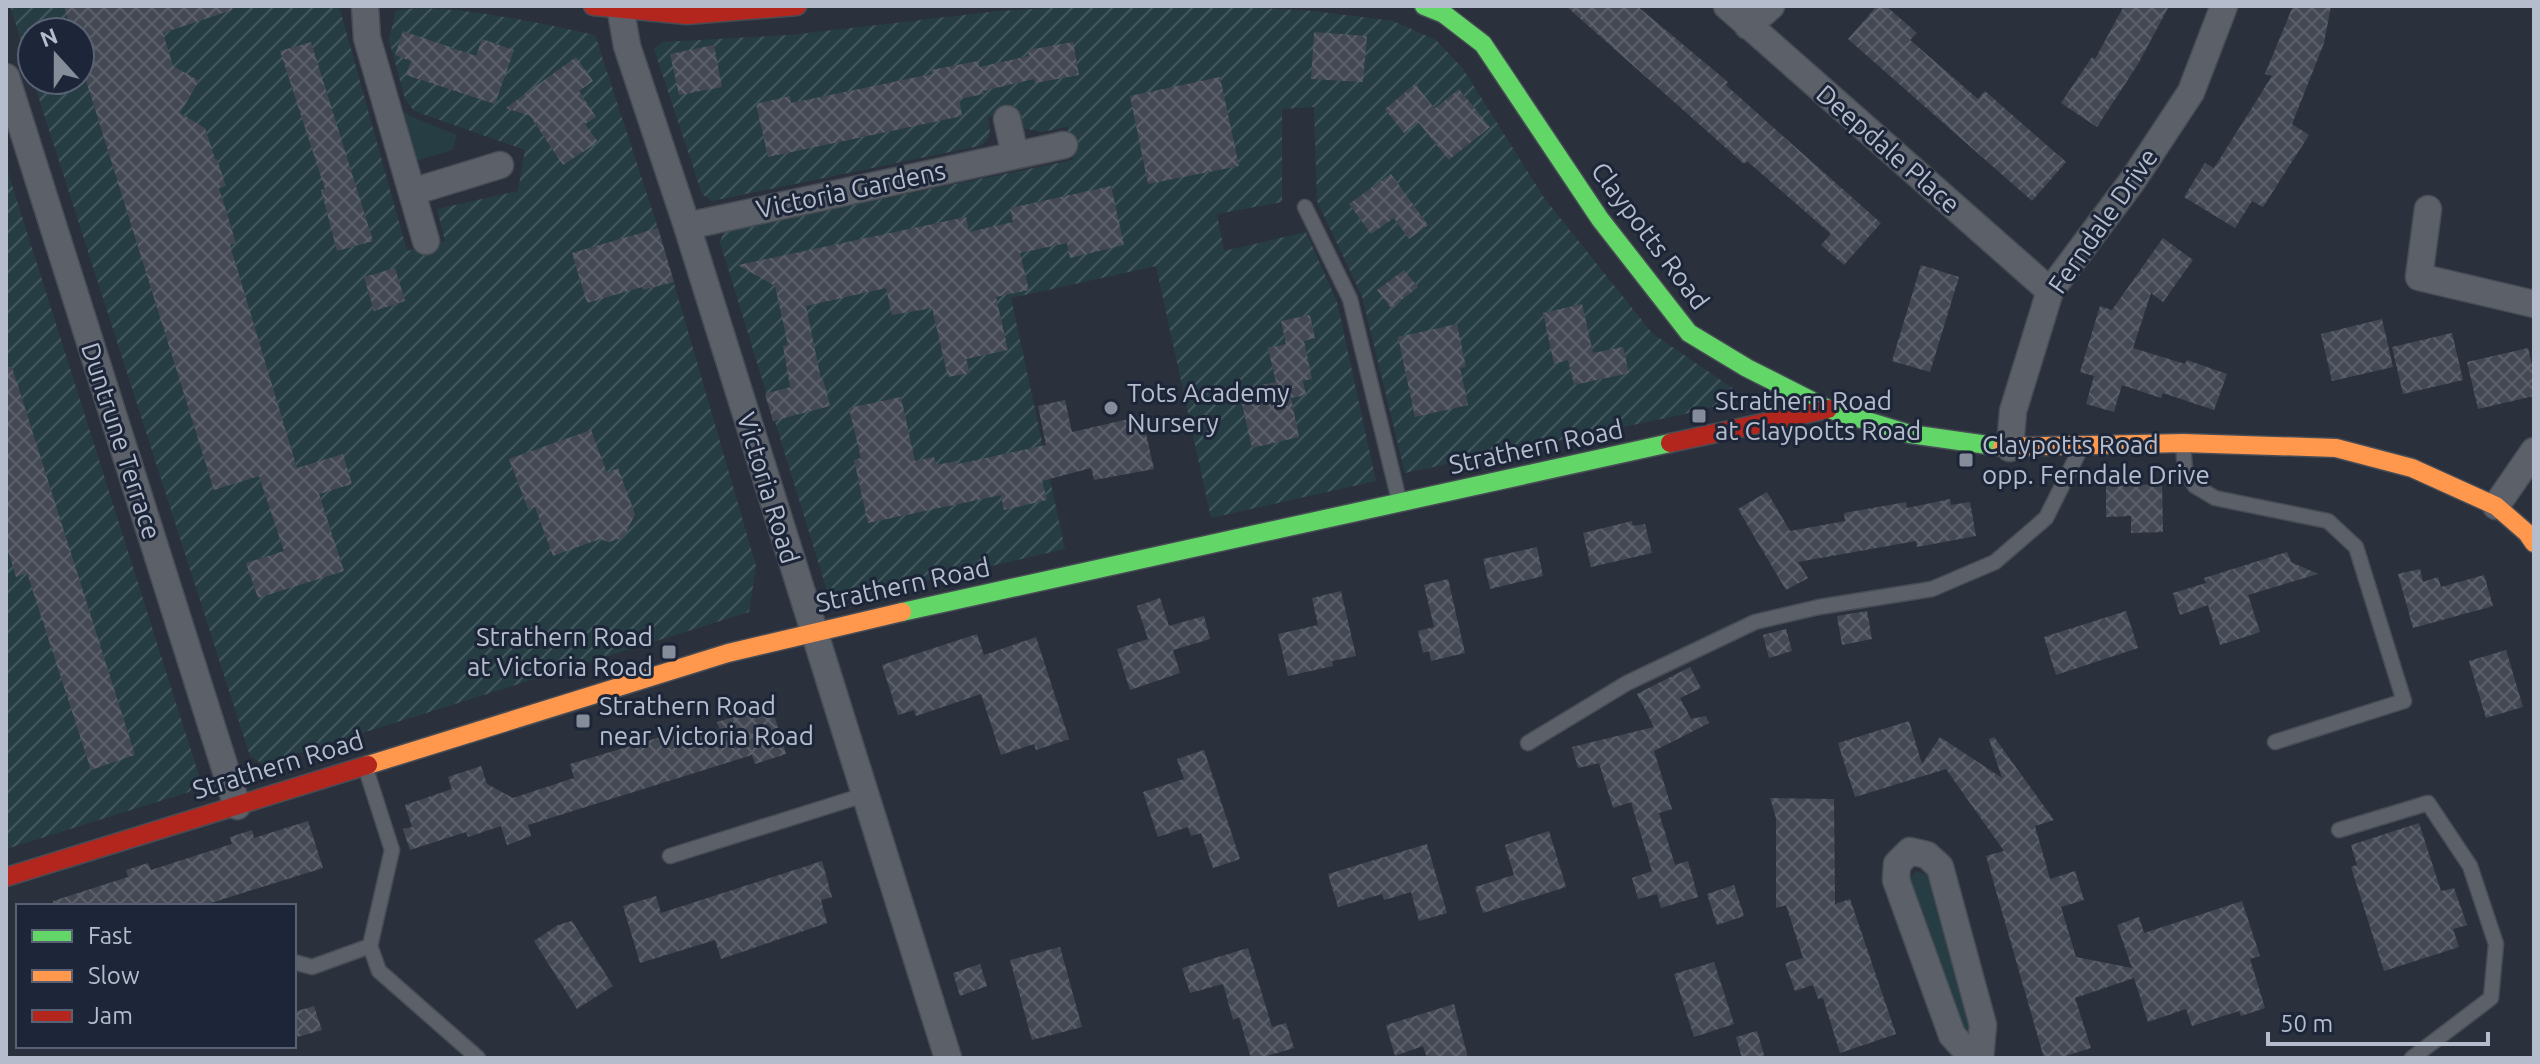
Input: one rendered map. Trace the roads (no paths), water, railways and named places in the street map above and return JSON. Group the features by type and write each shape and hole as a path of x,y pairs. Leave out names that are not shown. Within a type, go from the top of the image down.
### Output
{"street":[{"path":"365,6 367,38 426,241"},
{"path":"593,6 687,15 797,6"},
{"name":"Claypotts Road","path":"1424,6 1444,14 1483,44 1600,219 1689,333 1747,368 1828,409 1910,434 2010,448 2183,443 2336,448 2412,468 2496,506 2532,535"},
{"name":"Deepdale Place","path":"1727,6 2050,291"},
{"path":"1748,26 1771,6"},
{"name":"Ferndale Drive","path":"2010,448 2013,411 2050,291 2133,180 2191,92 2224,6"},
{"name":"Victoria Road","path":"620,8 627,46 687,226 948,1058"},
{"name":"Duntrune Terrace","path":"6,77 237,806"},
{"path":"1007,119 1015,155"},
{"name":"Victoria Gardens","path":"687,226 1064,145"},
{"path":"412,192 500,165"},
{"path":"2428,209 2419,277 2534,304"},
{"name":"Strathern Road","path":"6,877 728,653 813,631 1828,409"},
{"path":"2496,506 2534,451"},
{"path":"1973,1058 1952,1035 1896,880 1897,864 1910,851 1927,855 1940,867 1983,1025 1980,1058"}],"lane":[{"path":"1305,207 1350,299 1400,504"},
{"path":"2183,443 2185,471 2195,486 2215,498 2328,521 2356,547 2377,611 2404,701 2275,742"},
{"path":"1528,743 1627,683 1755,622 1819,607 1932,589 1995,562 2046,518 2081,447"},
{"path":"365,766 392,850 370,946 379,971 478,1058"},
{"path":"670,856 864,795"},
{"path":"2339,830 2428,803 2470,866 2496,944 2491,998 2412,1058"},
{"path":"296,963 312,967 370,946"}],"place":[{"name":"Tots Academy Nursery","path":"1111,408"},
{"name":"Strathern Road at Claypotts Road","path":"1699,416"},
{"name":"Claypotts Road opp. Ferndale Drive","path":"1966,460"},
{"name":"Strathern Road at Victoria Road","path":"669,652"},
{"name":"Strathern Road near Victoria Road","path":"583,721"}]}
